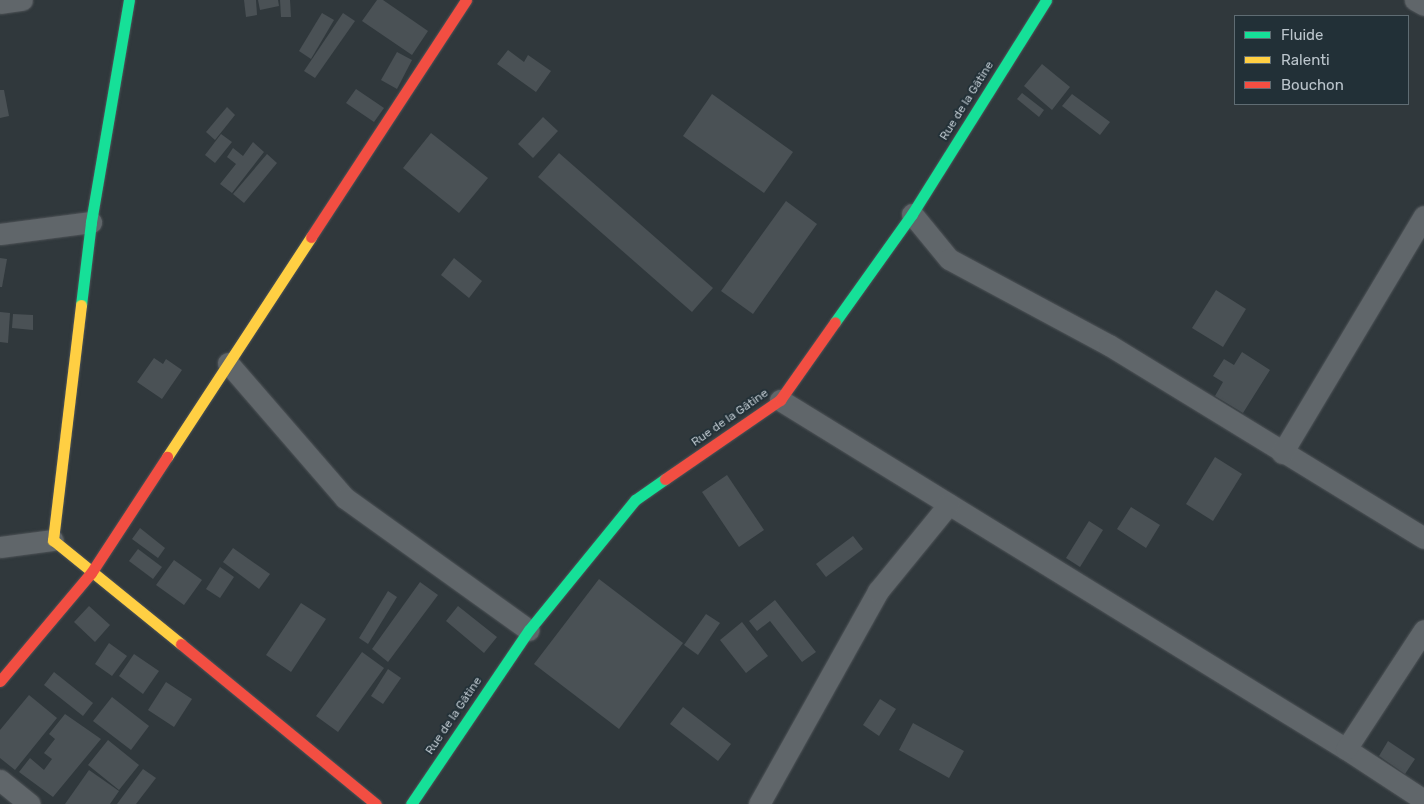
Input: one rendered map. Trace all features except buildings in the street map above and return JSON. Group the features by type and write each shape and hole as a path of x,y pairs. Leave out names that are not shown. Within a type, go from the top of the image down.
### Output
{"street":[{"path":"0,3 22,0"},
{"path":"53,540 90,222 129,0"},
{"path":"0,681 91,573 466,0"},
{"name":"Rue de la Gâtine","path":"411,804 529,630 635,500 780,400 912,214 1046,0"},
{"path":"1415,0 1424,5"},
{"path":"912,214 948,258 1109,345 1282,453 1424,538"},
{"path":"1282,453 1424,216"},
{"path":"0,234 90,222"},
{"path":"228,364 345,498 529,630"},
{"path":"780,400 1346,749 1424,800"},
{"path":"759,804 878,591 949,504"},
{"path":"0,547 53,540 91,573 376,804"},
{"path":"1346,749 1424,630"},
{"path":"0,780 30,804"}],"traffic: fast":[{"path":"81,305 91,222 129,0"},
{"path":"835,322 912,214 1046,0"},
{"path":"411,804 529,630 635,500 665,479"}],"traffic: slow":[{"path":"167,457 311,237"},
{"path":"81,305 53,540 181,644"}],"traffic: jam":[{"path":"311,237 466,0"},
{"path":"665,479 780,400 835,322"},
{"path":"0,681 91,573 167,457"},
{"path":"181,644 376,804"}]}
